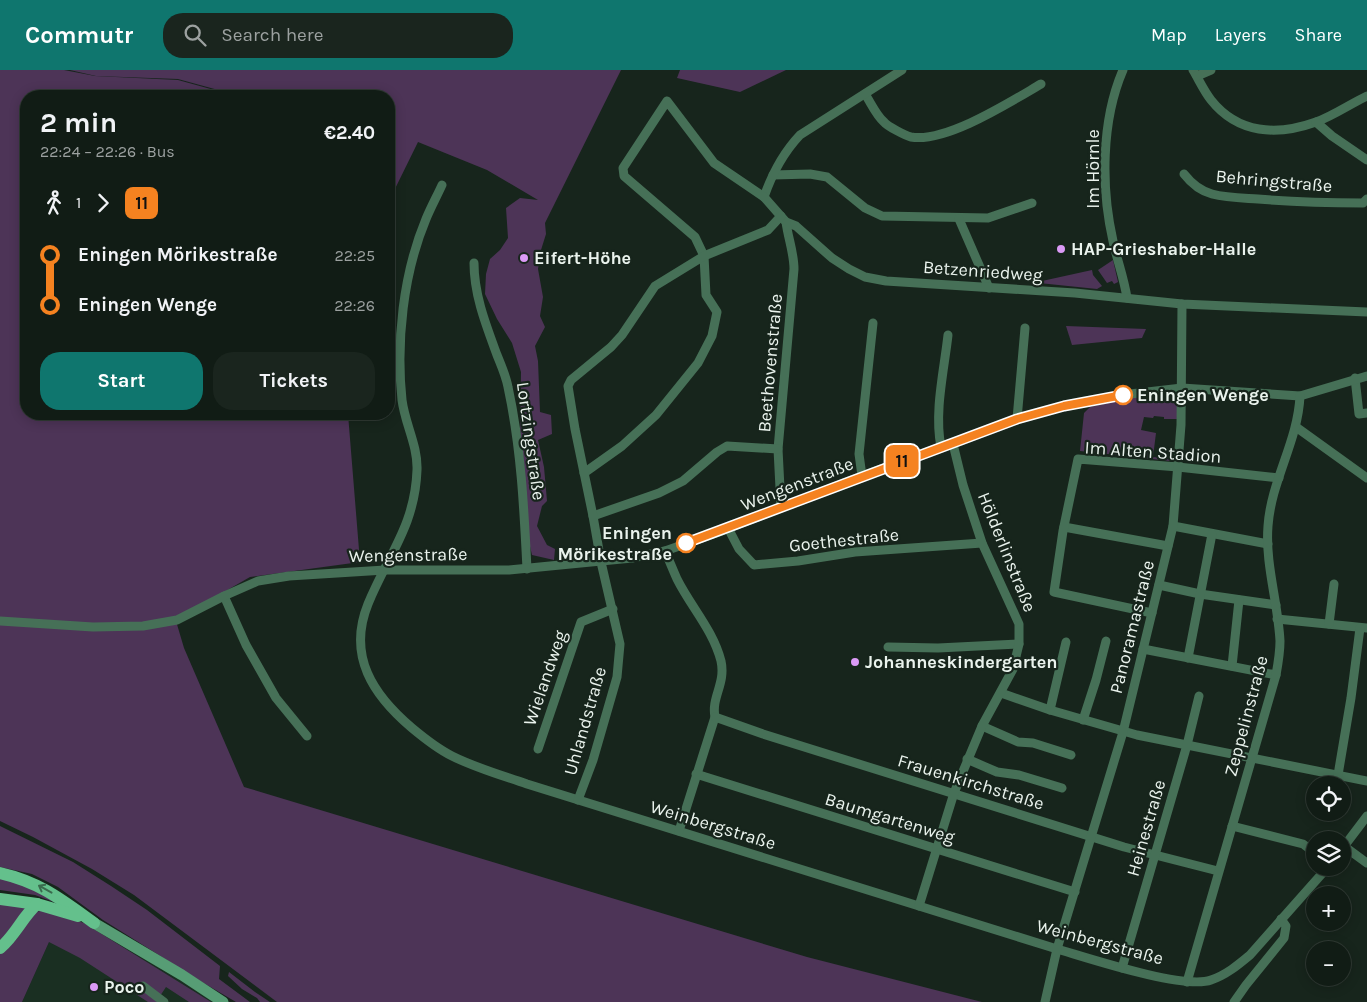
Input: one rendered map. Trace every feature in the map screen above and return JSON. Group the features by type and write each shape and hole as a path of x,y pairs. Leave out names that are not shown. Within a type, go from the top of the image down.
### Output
{"main road":[{"path":"0,873 22,878 43,887 94,923 223,1002"},
{"path":"0,899 37,904 66,912 94,923"},
{"path":"0,948 10,940 24,917 37,904"}],"street":[{"path":"764,197 773,175 789,148 800,135 902,70"},
{"name":"Im Hörnle","path":"1123,70 1116,85 1111,109 1107,140 1106,200 1126,298"},
{"path":"1211,70 1195,73 1211,100 1234,121 1254,129 1276,131 1316,122 1367,96"},
{"path":"865,94 884,123 910,137 937,136 1000,108 1040,84"},
{"name":"Betzenriedweg","path":"704,256 695,237 624,176 623,168 667,101 714,163 764,197 783,219 796,226 832,258 865,277 886,281 1126,298 1182,304 1367,312"},
{"path":"1316,122 1332,136 1367,160"},
{"path":"773,175 810,174 827,177 865,208 882,216 988,218 1032,203"},
{"name":"Behringstraße","path":"1184,174 1189,180 1211,194 1229,197 1325,204 1363,203 1367,199"},
{"name":"Weinbergstraße","path":"442,185 426,220 412,262 402,316 399,355 400,378 403,406 411,432 417,465 416,488 412,509 401,537 368,604 361,626 360,650 367,674 379,695 405,722 424,738 450,755 474,767 1057,949 1122,968 1187,982 1210,981 1235,968 1250,956 1320,876"},
{"path":"959,218 989,288"},
{"path":"584,473 622,446 656,415 698,363 712,336 717,312 706,295 704,256 768,230 783,219"},
{"name":"Beethovenstraße","path":"781,508 778,449 794,269 794,257 783,219"},
{"name":"Uhlandstraße","path":"578,800 593,760 618,677 620,644 600,562 593,516 574,429 568,386 571,380 611,347 655,286 704,256"},
{"name":"Lortzingstraße","path":"474,263 474,273 482,315 508,385 519,451 524,507 526,569"},
{"name":"Panoramastraße","path":"1045,1002 1057,949 1123,732 1173,526 1182,388 1182,304"},
{"path":"862,476 859,454 873,323"},
{"path":"1017,419 1025,328"},
{"path":"942,447 938,430 948,336"},
{"name":"Wengenstraße","path":"0,621 93,627 144,626 177,620 258,581 288,576 385,570 526,569 632,558 665,551 1017,419 1064,406 1117,396 1182,388 1300,396 1355,378 1367,376"},
{"path":"1355,378 1359,414 1367,413"},
{"name":"Zeppelinstraße","path":"1187,982 1276,675 1280,648 1268,544 1270,510 1296,427 1300,396"},
{"path":"1296,427 1367,478"},
{"name":"Hölderlinstraße","path":"919,906 954,793 982,726 1015,663 1019,644 1019,624 982,543 963,485 953,444"},
{"path":"593,516 667,489 683,481 717,452 728,446 778,449"},
{"name":"Im Alten Stadion","path":"1152,613 1054,592 1064,527 1078,459 1279,478"},
{"path":"1173,526 1268,544"},
{"path":"1064,527 1168,546"},
{"name":"Goethestraße","path":"728,528 739,549 754,565 798,562 856,552 982,543"},
{"path":"1188,658 1212,534"},
{"path":"665,551 678,580 710,630 721,662 722,682 713,707 715,717 679,831"},
{"path":"1159,584 1200,594 1276,604"},
{"path":"1329,624 1334,584"},
{"path":"224,596 246,645 276,698 307,736"},
{"path":"1232,666 1239,600"},
{"name":"Wielandweg","path":"538,749 581,622 613,609"},
{"path":"1278,619 1363,628 1338,775"},
{"path":"1083,720 1106,641"},
{"path":"1050,710 1066,642"},
{"path":"888,647 938,648 1019,644"},
{"path":"1143,649 1276,675"},
{"path":"1001,692 1050,710 1123,732 1367,781"},
{"name":"Heinestraße","path":"1122,968 1187,745 1198,696"},
{"name":"Frauenkirchstraße","path":"715,717 763,734 1091,837 1155,856 1218,871"},
{"path":"982,726 1018,742 1033,743 1071,755"},
{"path":"967,759 997,772 1018,775 1062,788"},
{"name":"Baumgartenweg","path":"696,774 1075,892"},
{"path":"1351,838 1367,816"},
{"path":"1232,826 1303,844 1306,846"},
{"path":"1351,853 1367,863"},
{"path":"1234,1002 1284,938 1286,926 1281,919"},
{"path":"143,986 164,1002"}],"shaded area":[{"path":"0,70 64,70 95,76 178,80 214,90 20,90 20,420 348,420 360,562 250,577 175,620 143,625 0,620"},
{"path":"70,70 621,70 545,223 546,234 538,269 543,297 540,316 545,327 535,346 538,361 540,412 551,415 552,434 538,440 544,467 547,501 542,506 537,526 547,545 555,549 554,560 532,555 528,538 520,451 521,372 512,343 497,319 485,294 486,274 490,259 500,250 508,238 506,208 520,198 538,200 487,170 418,142 395,189 395,90 218,90 178,79 96,76"},
{"path":"680,70 786,70 740,92 677,78"},
{"path":"1113,260 1118,282 1114,284 1112,281 1107,283 1098,270"},
{"path":"1092,270 1093,275 1102,286 1097,289 1039,283 1042,281"},
{"path":"1066,326 1146,329 1142,338 1072,345"},
{"path":"1169,394 1176,401 1177,419 1164,419 1164,417 1154,416 1153,418 1144,417 1141,430 1156,433 1153,457 1172,459 1170,461 1080,451 1084,413 1090,407 1135,397"},
{"path":"176,621 184,648 244,787 807,957 982,1002 277,1002 134,895 92,869 0,821 0,622 93,628"},
{"path":"0,826 73,862 147,910 220,966 219,979 250,1002 236,1002 202,982 103,920 58,887 32,874 0,867"},
{"path":"0,877 16,880 67,907 35,895 0,890"},
{"path":"0,904 28,906 0,942"},
{"path":"42,910 84,923 211,1002 189,1002 166,987 156,1002 148,1002 80,958 49,942 22,1002 0,1002 0,953 17,939 31,916"},
{"path":"93,925 218,1002 22,1002 49,942"},
{"path":"229,972 270,1002 260,1002 242,989 228,976"}],"bus line":[{"name":"11","path":"686,543 720,532 862,476 1017,419 1064,406 1123,395"}],"place":[{"name":"HAP-Grieshaber-Halle","path":"1061,249"},
{"name":"Eifert-Höhe","path":"524,258"},
{"name":"Eningen Wenge","path":"1123,395"},
{"name":"Eningen Mörikestraße","path":"686,543"},
{"name":"Johanneskindergarten","path":"855,662"},
{"name":"Poco","path":"94,987"}]}
